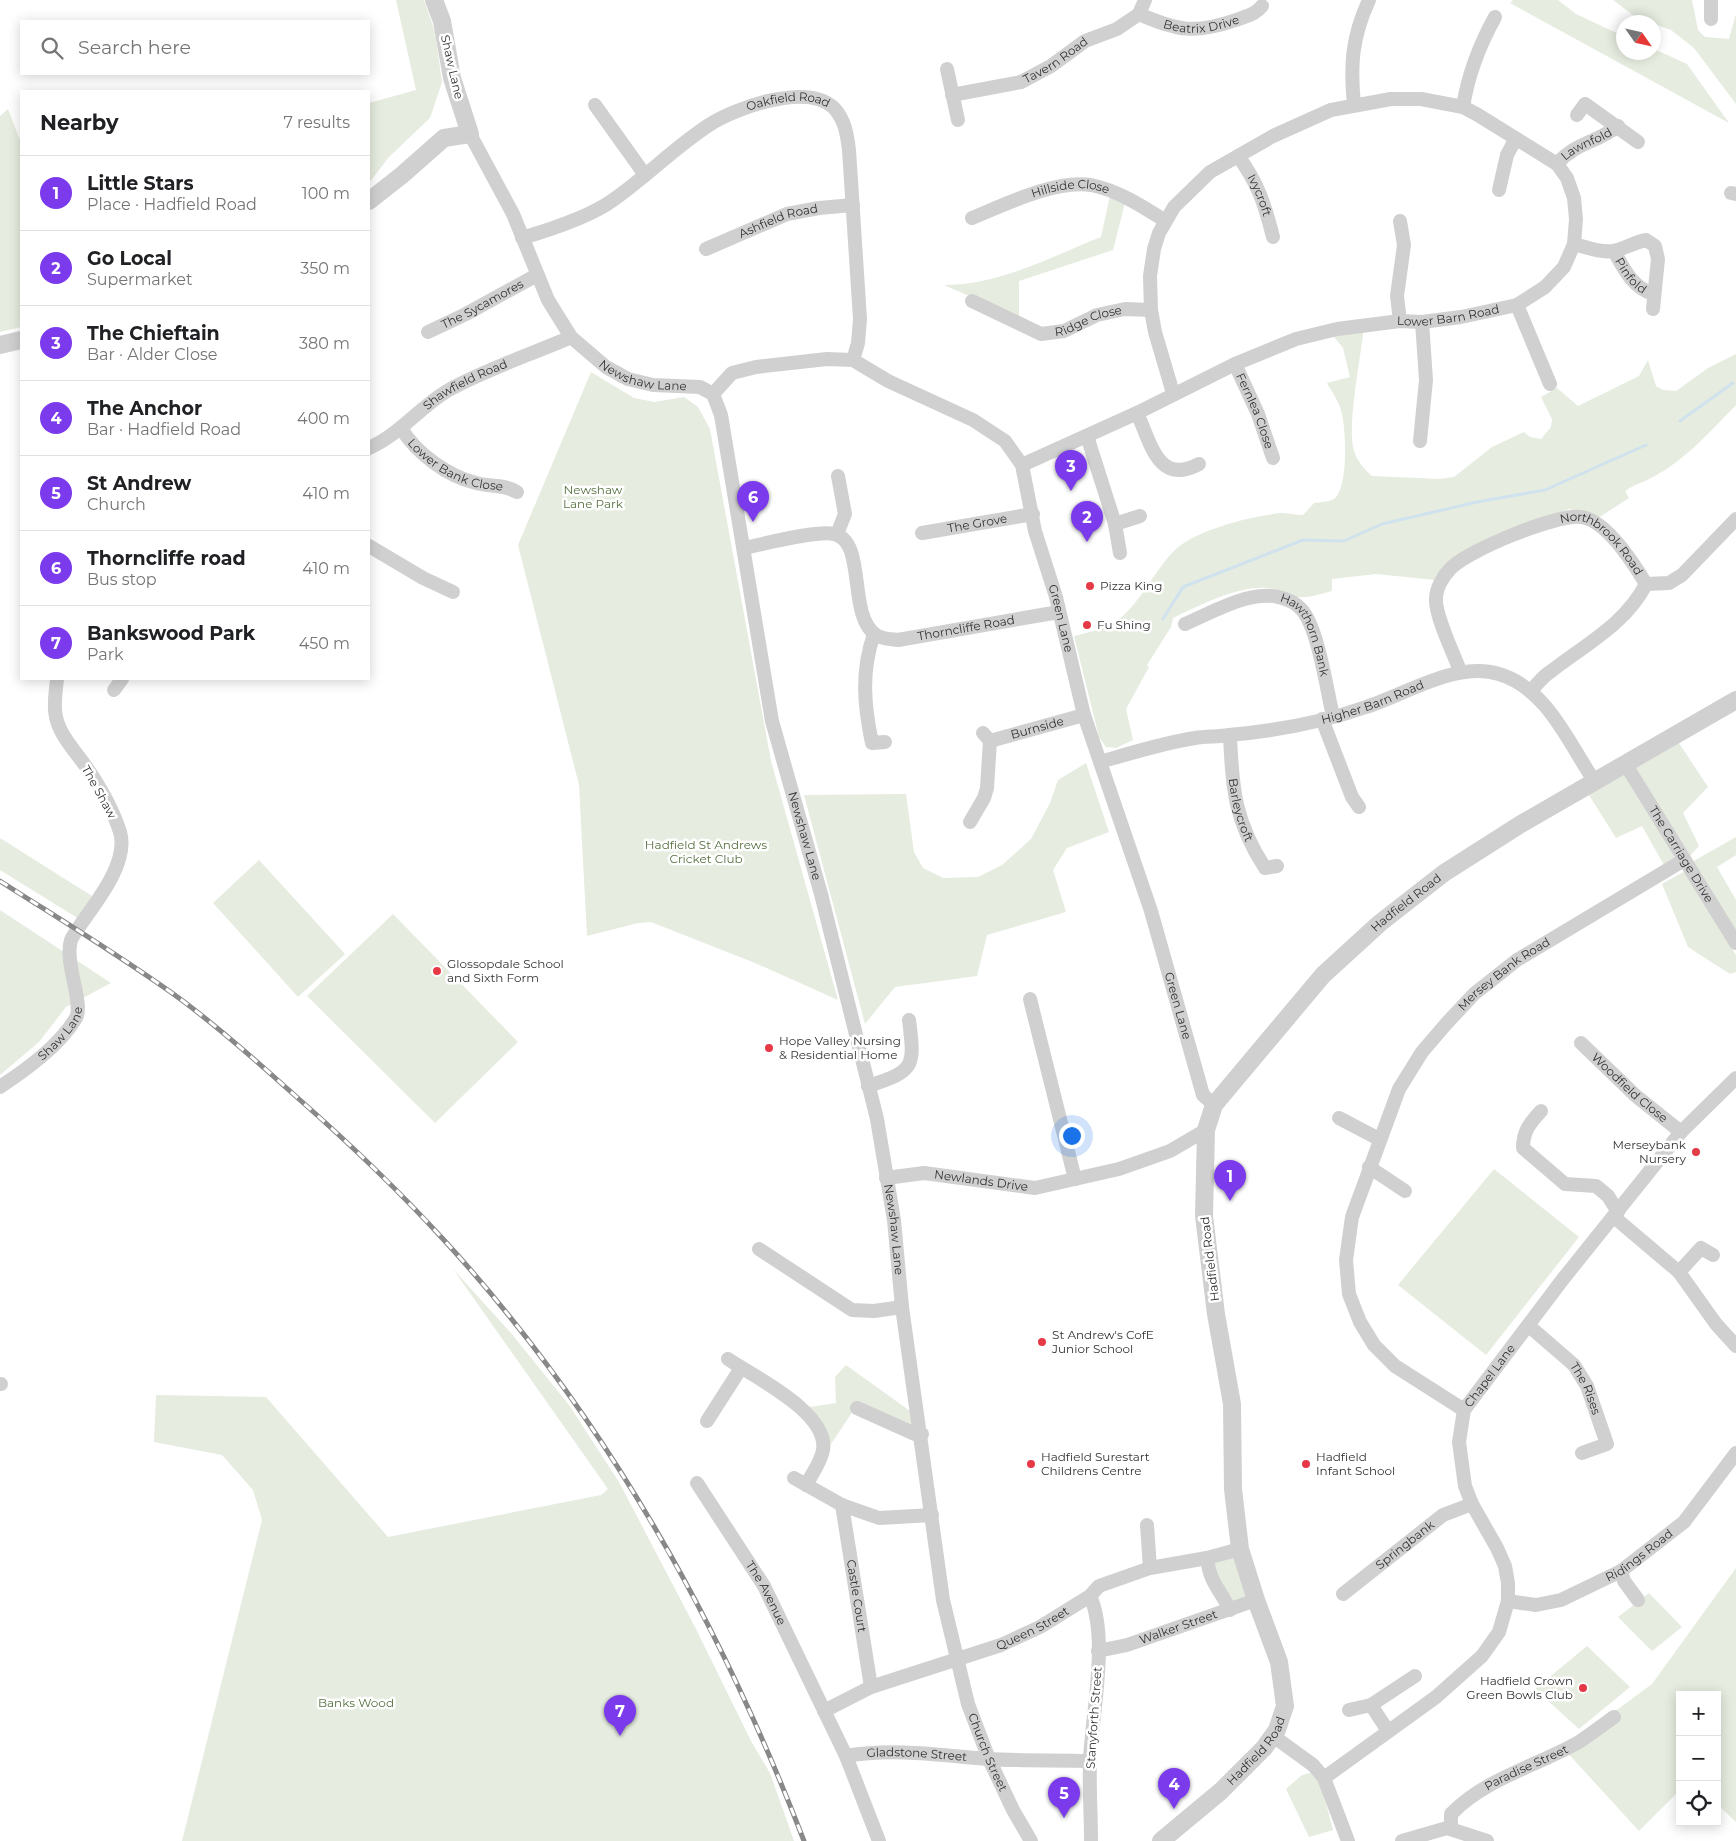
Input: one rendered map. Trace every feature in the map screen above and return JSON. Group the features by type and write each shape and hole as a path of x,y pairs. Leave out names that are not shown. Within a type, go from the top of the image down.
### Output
{"street":[{"name":"Shaw Lane","path":"434,0 442,21 452,78 470,134"},
{"path":"1139,14 1145,0"},
{"path":"1354,105 1351,74 1352,47 1361,17 1369,0"},
{"path":"1711,0 1711,19"},
{"name":"Beatrix Drive","path":"1139,14 1184,30 1212,28 1257,13 1262,6"},
{"name":"Tavern Road","path":"952,95 1021,82 1051,66 1085,41 1117,29 1139,14"},
{"path":"1463,107 1471,70 1482,39 1495,17"},
{"path":"946,69 958,120"},
{"name":"Oakfield Road","path":"522,238 551,229 612,202 709,125 742,108 786,98 805,97 820,100 833,107 846,128 860,319 858,343 853,360"},
{"name":"Lower Barn Road","path":"1022,465 1137,414 1235,364 1296,339 1337,329 1400,321 1422,322 1461,317 1518,305 1545,288 1552,281 1564,267 1574,244 1576,219 1574,198 1567,178 1557,164 1463,107 1421,100 1398,99 1331,110 1299,124 1238,156 1210,172 1190,190 1164,220 1154,249 1150,276 1152,310 1155,332 1173,394"},
{"name":"Lawnfold","path":"1577,115 1585,104 1638,142"},
{"path":"594,105 645,175"},
{"name":"Lawnfold","path":"1557,164 1567,152 1608,134 1618,126"},
{"path":"370,200 444,138 470,134"},
{"name":"Newshaw Lane","path":"470,134 512,214 548,300 571,337 606,367 628,379 653,385 700,386 713,394 721,415 744,548 755,631 772,721 821,894 877,1119 894,1220 902,1307 922,1434 943,1600 956,1658"},
{"path":"1499,190 1507,155 1515,140"},
{"name":"Ivycroft","path":"1238,156 1253,177 1264,204 1273,237"},
{"name":"Hillside Close","path":"972,218 1031,194 1065,186 1090,185 1111,191 1164,220"},
{"name":"Ashfield Road","path":"706,249 788,214 819,208 853,205"},
{"path":"1400,221 1404,245 1397,296 1400,321"},
{"name":"Pinfold","path":"1574,244 1599,251 1614,251 1633,242 1646,240 1655,246 1658,259 1653,309"},
{"name":"Pinfold","path":"1614,251 1630,279 1643,291 1653,294"},
{"name":"The Sycamores","path":"428,332 537,276"},
{"name":"Ridge Close","path":"972,301 1041,334 1064,331 1097,315 1125,309 1152,310"},
{"path":"1518,305 1550,384"},
{"path":"1420,441 1426,380 1422,322"},
{"name":"Shawfield Road","path":"370,447 401,428 420,410 446,392 571,337"},
{"path":"0,345 20,340"},
{"path":"713,394 732,374 756,367 827,360 853,360"},
{"name":"Green Lane","path":"853,360 888,381 973,420 1004,441 1022,465 1035,531 1059,612 1084,715 1124,826 1151,911 1203,1095 1214,1105"},
{"name":"Fernlea Close","path":"1235,364 1258,414 1273,458"},
{"path":"1137,414 1161,463 1170,470 1178,472 1199,464"},
{"name":"Lower Bank Close","path":"401,428 407,439 426,456 459,476 474,483 503,485 517,492"},
{"path":"1087,436 1115,524 1120,553"},
{"path":"836,534 845,514 838,476"},
{"name":"The Grove","path":"922,533 1033,514"},
{"path":"1115,524 1140,516"},
{"name":"Northbrook Road","path":"1460,671 1436,600 1441,582 1451,568 1477,552 1527,530 1561,519 1582,517 1594,522 1607,533 1620,547 1646,584 1636,602 1614,624 1547,674 1530,691"},
{"path":"1646,584 1669,583 1682,575 1736,519"},
{"path":"744,548 824,532 836,534 848,544 854,562 860,605 866,625 874,634 867,654 864,676 866,713 872,743 885,742"},
{"path":"370,547 423,578 453,592"},
{"name":"Hawthorn Bank","path":"1185,624 1250,597 1269,596 1295,603 1304,612 1313,631 1327,718 1352,797 1359,807"},
{"name":"Thorncliffe Road","path":"874,634 883,638 898,640 1059,612"},
{"name":"Higher Barn Road","path":"1100,762 1195,738 1230,736 1327,718 1394,698 1460,671 1482,670 1501,674 1530,691 1545,706 1594,782"},
{"name":"The Shaw","path":"57,680 54,700 56,717 62,733 96,783 121,834 120,858 107,887 94,906"},
{"name":"Hadfield Road","path":"1160,1841 1221,1791 1273,1736 1284,1706 1284,1687 1279,1662 1256,1600 1240,1549 1233,1489 1232,1404 1216,1314 1204,1216 1206,1130 1214,1105 1323,975 1380,923 1444,873 1521,824 1736,700"},
{"name":"Burnside","path":"970,822 984,798 987,788 986,737 1084,715"},
{"name":"Barleycroft","path":"1230,736 1232,786 1240,819 1251,846 1265,868 1277,866"},
{"name":"The Carriage Drive","path":"1626,765 1736,943"},
{"name":"Mersey Bank Road","path":"1464,1410 1395,1366 1374,1345 1360,1322 1349,1294 1346,1260 1352,1217 1378,1139 1398,1089 1422,1052 1474,994 1517,960 1684,860"},
{"name":"Shaw Lane","path":"0,1087 26,1069 55,1043 77,1016 77,998 70,965 71,940 94,906"},
{"path":"1030,999 1075,1179"},
{"path":"868,1086 903,1072 910,1064 913,1050 909,1020"},
{"name":"Woodfield Close","path":"1581,1042 1636,1096 1681,1132"},
{"name":"Chapel Lane","path":"1324,1778 1436,1696 1482,1656 1499,1632 1508,1601 1505,1566 1472,1504 1461,1466 1459,1442 1464,1410 1563,1279 1681,1132 1736,1078"},
{"path":"1541,1112 1527,1126 1523,1138 1524,1148 1565,1184 1596,1186 1608,1196 1616,1214 1679,1272 1716,1324 1735,1343"},
{"path":"1339,1118 1378,1139"},
{"name":"Newlands Drive","path":"886,1178 924,1173 1035,1188 1119,1169 1170,1151 1206,1130"},
{"path":"1368,1167 1405,1191"},
{"path":"1679,1272 1701,1248 1714,1255"},
{"path":"759,1249 852,1310 874,1311 902,1307"},
{"name":"The Rises","path":"1529,1326 1574,1366 1588,1386 1607,1444 1582,1453"},
{"path":"728,1359 801,1407 819,1426 823,1438 823,1452 800,1481 842,1505 879,1518 932,1515"},
{"path":"707,1421 741,1368"},
{"path":"857,1408 915,1434 922,1434"},
{"name":"Ridings Road","path":"1508,1601 1536,1606 1561,1600 1621,1571 1684,1522 1736,1453"},
{"name":"The Avenue","path":"697,1483 764,1586 846,1756 879,1841"},
{"name":"Springbank","path":"1343,1594 1443,1515 1472,1504"},
{"name":"Castle Court","path":"842,1505 871,1687"},
{"path":"1147,1525 1150,1568"},
{"name":"Queen Street","path":"824,1710 871,1687 1001,1645 1040,1627 1090,1596 1099,1586 1150,1568 1207,1558 1240,1549"},
{"path":"1207,1558 1213,1584 1224,1598 1230,1610"},
{"path":"1621,1571 1624,1581 1638,1600"},
{"name":"Stanyforth Street","path":"1090,1596 1095,1607 1098,1650 1090,1761 1090,1841"},
{"name":"Walker Street","path":"1098,1650 1127,1645 1256,1600"},
{"name":"Church Street","path":"956,1658 968,1704 989,1759 1013,1810 1031,1841"},
{"path":"1348,1710 1371,1705 1415,1676"},
{"path":"1371,1705 1388,1732"},
{"name":"Paradise Street","path":"1449,1828 1451,1814 1460,1804 1511,1774 1579,1742 1614,1717"},
{"path":"1273,1736 1313,1765 1324,1778 1348,1841"},
{"name":"Gladstone Street","path":"846,1756 873,1752 989,1759 1090,1761"},
{"path":"1402,1841 1449,1828 1487,1841"}],"green space":[{"path":"396,0 424,0 435,32 442,82 430,118 389,157 370,182 370,103 416,90"},
{"path":"1513,0 1558,0 1576,14 1616,33 1616,60 1661,60 1661,52 1687,64 1729,123 1510,3"},
{"path":"1613,0 1692,0 1698,30 1705,37 1729,39 1736,14 1736,104 1694,48 1671,30 1661,26 1661,15 1633,15"},
{"path":"8,109 20,140 20,327 0,332 0,116"},
{"path":"1111,191 1126,199 1113,250 1019,281 1019,318 944,285 965,284 1005,275 1101,237"},
{"path":"1364,326 1353,405 1352,435 1356,456 1372,476 1439,479 1454,477 1492,447 1524,432 1530,437 1541,439 1551,427 1552,419 1541,397 1557,388 1578,406 1639,376 1648,360 1656,386 1663,390 1676,391 1708,368 1736,354 1736,405 1687,454 1676,463 1625,491 1629,498 1598,518 1569,509 1512,530 1435,580 1376,574 1332,579 1332,591 1302,597 1268,588 1256,588 1219,597 1173,618 1171,627 1147,665 1149,667 1126,709 1133,740 1116,748 1106,747 1099,737 1074,636 1106,627 1120,619 1137,601 1168,557 1177,548 1198,535 1226,524 1256,517 1281,513 1303,515 1314,503 1329,501 1336,497 1343,481 1344,433 1341,410 1327,383 1350,377 1343,348 1329,331"},
{"path":"591,372 634,398 654,402 684,397 698,407 710,429 771,761 838,1000 755,963 651,922 638,923 587,936 579,785 518,545"},
{"path":"1679,743 1708,787 1683,813 1699,846 1688,858 1635,768"},
{"path":"1086,763 1109,832 1067,848 1053,870 1066,912 987,935 977,976 895,987 865,1024 804,795 906,794 914,852 923,868 943,878 978,877 1002,865 1031,839 1050,803 1058,780"},
{"path":"1625,773 1675,858 1664,865 1642,826 1616,838 1587,792"},
{"path":"1736,837 1736,855 1717,867 1736,900 1736,935 1692,862"},
{"path":"0,838 92,896 79,919 0,870"},
{"path":"259,860 345,954 298,997 213,903"},
{"path":"1685,871 1736,955 1736,972 1730,974 1688,947 1662,884"},
{"path":"0,910 111,983 66,1007 39,1042 0,1075"},
{"path":"393,914 518,1042 435,1123 307,996"},
{"path":"1494,1169 1579,1237 1486,1355 1398,1285"},
{"name":"Banks Wood","path":"453,1269 511,1333 569,1405 619,1482 696,1629 751,1741 770,1773 794,1841 182,1841 262,1520 253,1490 222,1455 154,1442 156,1395 266,1397 388,1537 601,1495 608,1489"},
{"path":"846,1365 910,1411 912,1426 853,1411 827,1450 826,1432 810,1407 836,1403 835,1377"},
{"path":"1239,1552 1252,1598 1232,1606 1210,1561"},
{"path":"1736,1568 1736,1822 1721,1808 1721,1691 1676,1691 1676,1794 1639,1831 1564,1749 1652,1684"},
{"path":"1649,1593 1682,1627 1652,1651 1618,1617"},
{"name":"Hadfield Crown Green Bowls Club","path":"1587,1646 1630,1687 1579,1729 1535,1689"},
{"path":"1310,1773 1321,1784 1333,1830 1309,1837 1286,1789 1302,1775"}],"waterway":[{"path":"1680,421 1733,383"},
{"path":"1163,619 1183,587 1303,540 1344,541 1382,524 1477,502 1545,490 1646,445"}],"railway":[{"path":"0,881 138,970 183,1001 228,1037 319,1117 391,1185 443,1239 501,1306 555,1375 605,1448 652,1523 695,1600 735,1679 771,1759 804,1841"}],"place":[{"name":"The Chieftain","path":"1071,491"},
{"name":"Thorncliffe road","path":"753,522"},
{"name":"Go Local","path":"1087,542"},
{"name":"Pizza King","path":"1090,586"},
{"name":"Fu Shing","path":"1087,625"},
{"name":"Glossopdale School and Sixth Form","path":"437,971"},
{"name":"Hope Valley Nursing & Residential Home","path":"769,1048"},
{"name":"Merseybank Nursery","path":"1696,1152"},
{"name":"Little Stars","path":"1230,1201"},
{"name":"St Andrew's CofE Junior School","path":"1042,1342"},
{"name":"Hadfield Surestart Childrens Centre","path":"1031,1464"},
{"name":"Hadfield Infant School","path":"1306,1464"},
{"name":"Hadfield Crown Green Bowls Club","path":"1583,1688"},
{"name":"Bankswood Park","path":"620,1736"},
{"name":"The Anchor","path":"1174,1809"},
{"name":"St Andrew","path":"1064,1818"}],"park label":[{"name":"Newshaw Lane Park","path":"593,497"},
{"name":"Hadfield St Andrews Cricket Club","path":"706,852"}]}
